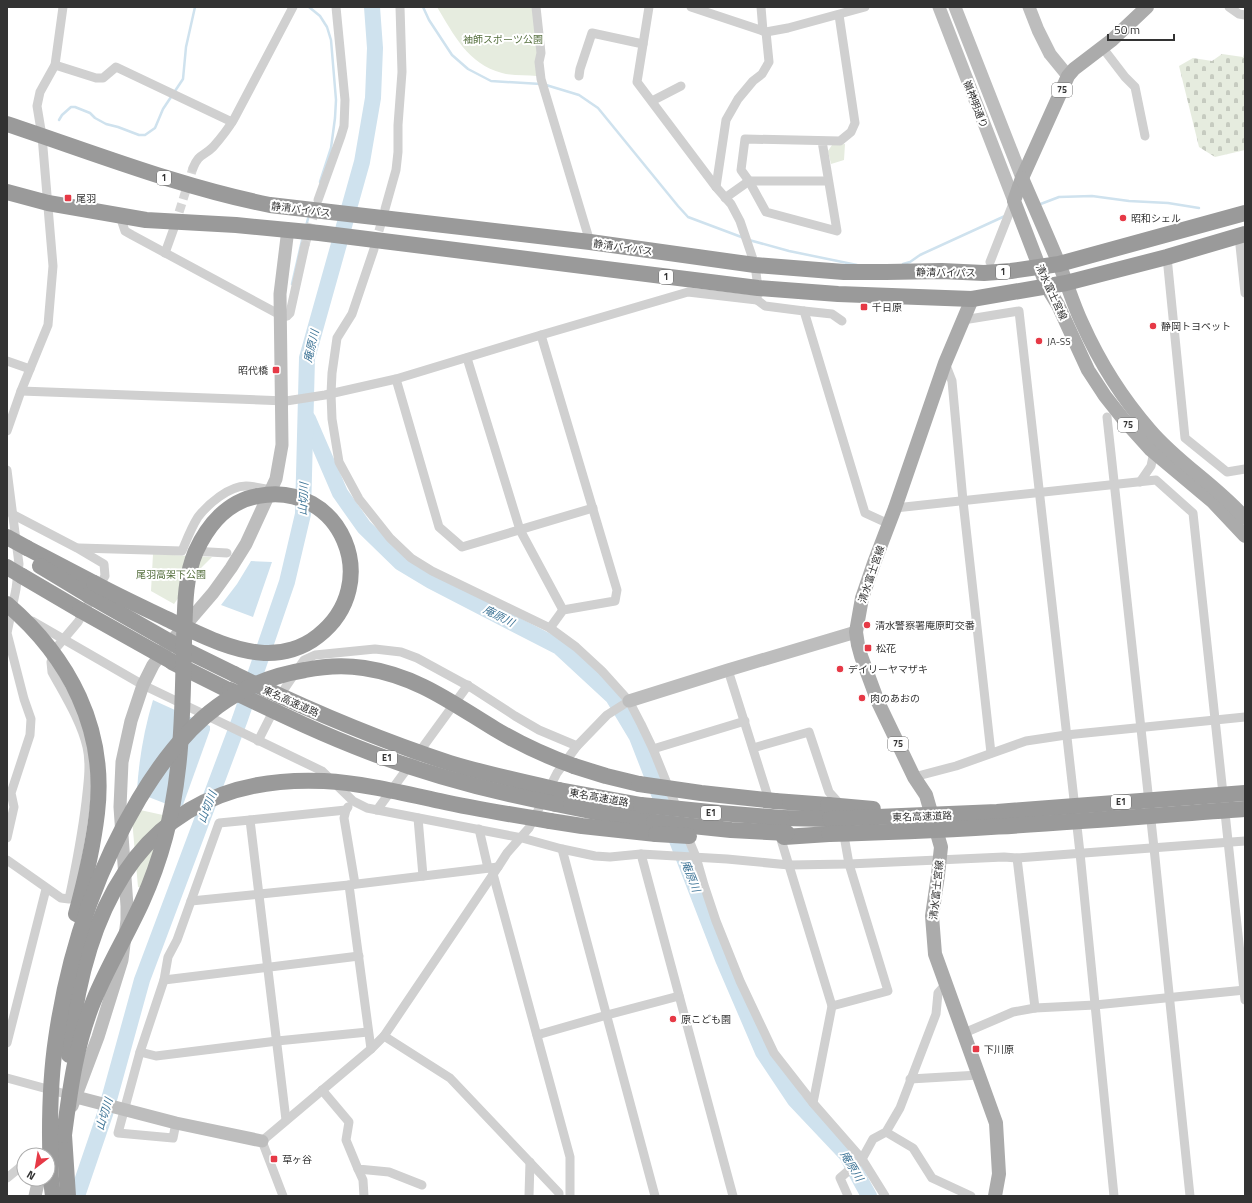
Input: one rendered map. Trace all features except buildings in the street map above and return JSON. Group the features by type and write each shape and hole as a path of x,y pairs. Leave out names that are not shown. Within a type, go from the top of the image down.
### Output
{"highway":[{"name":"静清バイパス","path":"7,124 88,153 204,190 270,205 322,206 368,217 590,242 755,265 844,272 942,271 984,273 1011,271 1059,264 1245,213"},
{"name":"1","path":"7,192 48,202 146,220 236,224 361,238 757,294 838,294 972,299 1066,284 1242,235"},
{"path":"64,1141 71,1082 86,1022 105,976 149,885 166,835 178,770 183,685 183,664 184,634 184,627 185,620 185,612 190,570 195,552 208,529 223,512 253,497 269,494 283,495 298,498 313,505 326,515 336,526 350,555 352,575 344,606 327,629 312,641 295,648 285,651 264,653 242,649 205,637 186,628 180,625 160,615 114,594 91,589"},
{"path":"7,537 26,552"},
{"name":"東名高速道路","path":"7,546 26,552 91,589 179,647 333,720 450,763 487,773 614,816 655,828 731,830 784,829 829,819 958,814 1245,793"},
{"name":"東名高速道路","path":"7,567 171,662 226,689 318,731 369,752 421,770 528,799 558,797 705,812 784,829"},
{"path":"8,611 32,628 46,644 69,677 83,705 91,729 95,748 97,770 97,812 92,847 50,1013 45,1103 45,1147"},
{"path":"47,1147 55,1040 71,961 82,924 110,853 129,816 151,780 174,748 198,722 217,706 250,686 277,676 332,666 364,668 387,673 440,694 518,742 574,766 639,784 701,793 775,801 829,819"},
{"path":"68,1196 64,1141 66,1079 74,1018 86,958 96,929 115,886 139,852 152,839 184,814 215,798 239,789 281,782 325,781 399,792 459,805 550,821 655,828"},
{"name":"東名高速道路","path":"829,819 900,832 998,827 1245,809"}],"main road":[{"name":"75","path":"1014,201 1022,178 1068,76 1074,69 1148,7"},
{"name":"清水富士宮線","path":"1022,178 1059,264 1082,323 1098,357 1114,383 1150,430 1245,518"},
{"name":"清水富士宮線","path":"1014,201 1047,287 1058,305 1088,370 1105,396 1124,420 1154,452 1213,502 1245,536"},
{"name":"清水富士宮線","path":"972,299 945,363 862,598 856,632 861,656 878,702 914,777 926,795 941,847 932,916 936,954 996,1124 1000,1174 995,1196"}],"street":[{"path":"7,431 21,391 48,325 53,266 42,136 37,106 40,92 55,64 63,7"},
{"path":"193,168 197,159 211,149 232,122 293,7"},
{"path":"322,206 344,126 345,100 336,7"},
{"path":"386,209 396,170 398,152 398,125 402,72 400,7"},
{"path":"536,7 541,53 539,62 541,79 590,242"},
{"path":"648,7 637,82 716,187 731,204 740,221 755,265 757,294 765,306 832,314 842,321"},
{"path":"691,7 764,31 788,28 864,7"},
{"path":"716,187 726,120 738,99 753,81 762,74 769,62 761,7"},
{"name":"嶺神明通り","path":"939,7 1014,201"},
{"name":"嶺神明通り","path":"955,7 1022,178"},
{"path":"1029,7 1050,54 1068,76"},
{"path":"1229,7 1239,14 1245,15"},
{"path":"822,141 837,231 766,212 749,181 741,170 745,139 840,141 851,132 855,123 839,15"},
{"path":"579,76 592,33 643,44"},
{"path":"1102,47 1125,77 1135,87 1145,136"},
{"path":"55,64 96,78 103,78 116,67 232,122"},
{"path":"652,102 681,86"},
{"path":"725,198 749,181 828,181"},
{"path":"990,262 1014,201"},
{"path":"120,216 125,231 281,316 287,316 290,313 305,245"},
{"path":"164,253 174,228"},
{"path":"52,1147 76,1097 98,1037 122,960 127,920 127,906 120,816 122,762 131,721 143,685 153,665 213,593 246,544 271,490 278,469 282,445 284,401 280,294 288,230"},
{"path":"1242,235 1245,293"},
{"path":"374,249 352,314 337,338 328,394 339,462 360,499 390,538 410,558 432,571 550,628 576,647 602,672 626,703 653,749 740,981 774,1053 881,1188 885,1196"},
{"path":"1167,257 1185,438 1227,472 1245,469"},
{"path":"21,391 284,401 328,394 396,380 541,335 688,292 757,294"},
{"path":"804,311 866,513 889,524"},
{"path":"963,320 1019,311 1080,853 1114,1196"},
{"path":"541,335 617,590 614,601 563,610 550,628"},
{"path":"467,358 520,530 563,610"},
{"path":"7,361 30,369"},
{"path":"945,363 952,381 963,501 991,753"},
{"path":"396,380 439,527 462,547 593,508"},
{"path":"1107,417 1190,1196"},
{"path":"1140,482 1151,466 1154,452"},
{"path":"7,470 19,564 16,589 8,611 7,633 24,699 31,719 30,735 9,792 14,807 7,838"},
{"path":"895,508 1156,480 1193,513 1245,1000"},
{"path":"182,551 190,531 199,516 212,502 229,490 246,486 271,490"},
{"path":"7,860 46,889 61,898 69,899 81,847 88,783 88,748 83,733 52,672 51,662 56,648 78,622 105,576 106,569 104,564 77,548 12,514"},
{"path":"77,548 227,553"},
{"path":"8,611 64,639 143,685 322,771 353,801 367,808 522,838 595,856 610,857 641,854 789,865 849,864 940,859 1017,858 1245,841"},
{"path":"262,1141 370,1050 384,1036 493,869 522,838 529,828 558,773 577,746 607,715 626,703 728,670 856,632"},
{"path":"254,739 304,660 315,656 376,650 401,652 417,658 468,685 539,730 577,746"},
{"path":"728,670 832,1006 813,1103"},
{"path":"377,810 468,685"},
{"path":"914,777 956,766 1026,741 1140,726 1245,717"},
{"path":"653,749 744,722"},
{"path":"753,748 809,732 829,792 838,802 849,864 888,991 832,1006"},
{"path":"353,801 346,810 344,818 370,1050"},
{"path":"176,1123 173,1138 118,1133 122,1109 164,980 168,957 177,940 219,823 346,810"},
{"path":"418,818 423,876"},
{"path":"250,820 286,1120"},
{"path":"479,829 493,869 570,1157 570,1196"},
{"path":"562,849 656,1196"},
{"path":"641,854 733,1196"},
{"path":"1017,858 1035,1008"},
{"path":"191,901 493,869"},
{"path":"7,1043 46,889"},
{"path":"164,980 359,956"},
{"path":"848,1196 840,1178 859,1161 873,1139 886,1132 900,1108 936,1014 938,993 946,984"},
{"path":"964,1033 1012,1012 1035,1008 1095,1005 1244,990"},
{"path":"537,1035 679,996"},
{"path":"140,1052 156,1056 277,1041 368,1032"},
{"path":"384,1036 450,1078 559,1193 560,1196"},
{"path":"910,1079 979,1075"},
{"path":"7,1078 176,1123 262,1141"},
{"path":"322,1090 349,1122 346,1140 363,1180 364,1196"},
{"path":"886,1132 913,1148 932,1178 971,1196"},
{"path":"262,1141 283,1196"},
{"path":"529,1196 530,1162"},
{"path":"358,1169 389,1172 422,1185"},
{"path":"7,1178 16,1171"},
{"path":"35,1196 40,1187"}],"green space":[{"name":"袖師スポーツ公園","path":"437,7 533,7 537,52 537,76 502,73 490,69 480,63 471,56 456,38"},
{"path":"1245,50 1245,150 1215,157 1199,147 1179,66 1193,58 1212,61 1222,54 1243,57"},
{"path":"845,144 844,160 831,164 828,151 832,145"},
{"name":"尾羽高架下公園","path":"153,554 212,557 195,574 174,604 151,591"},
{"path":"131,808 172,817 150,888 138,887"}],"water":[{"path":"251,561 272,562 253,617 221,605 237,584"},
{"path":"153,700 210,726 210,730 183,805 177,808 138,793 137,790 142,745"}],"waterway":[{"path":"59,120 71,107 75,107 90,113 95,118 106,124 139,135 145,135 155,128 163,109 183,79 186,47 195,7"},
{"path":"309,7 320,16 327,27 331,40 336,100 331,148 320,182"},
{"name":"山切川","path":"77,1196 105,1114 142,980 240,719 287,582 303,514 307,358 362,162 373,98 375,48 372,7"},
{"path":"423,7 429,20 452,55 468,69 491,81 541,84"},
{"path":"546,85 579,95 598,108 688,217 744,238"},
{"path":"1038,205 1059,197 1092,196 1129,201 1168,203 1199,208"},
{"path":"306,226 309,215"},
{"path":"903,264 1005,216"},
{"path":"292,284 303,236"},
{"path":"749,240 789,251 857,265"},
{"name":"庵原川","path":"308,419 340,493 364,527 401,563 431,581 559,647 613,697 637,737 723,959 763,1052 795,1100 846,1154 869,1196"}],"tunnel":[{"path":"175,225 193,168"},
{"path":"305,245 316,207"},
{"path":"375,244 384,214"}],"place":[{"name":"尾羽","path":"68,198"},
{"name":"昭和シェル","path":"1123,218"},
{"name":"千日原","path":"864,307"},
{"name":"静岡トヨペット","path":"1153,326"},
{"name":"JA-SS","path":"1039,341"},
{"name":"昭代橋","path":"276,370"},
{"name":"清水警察署庵原町交番","path":"867,625"},
{"name":"松花","path":"868,648"},
{"name":"デイリーヤマザキ","path":"840,669"},
{"name":"肉のあおの","path":"862,698"},
{"name":"原こども園","path":"673,1019"},
{"name":"下川原","path":"976,1049"},
{"name":"草ヶ谷","path":"274,1159"}]}
